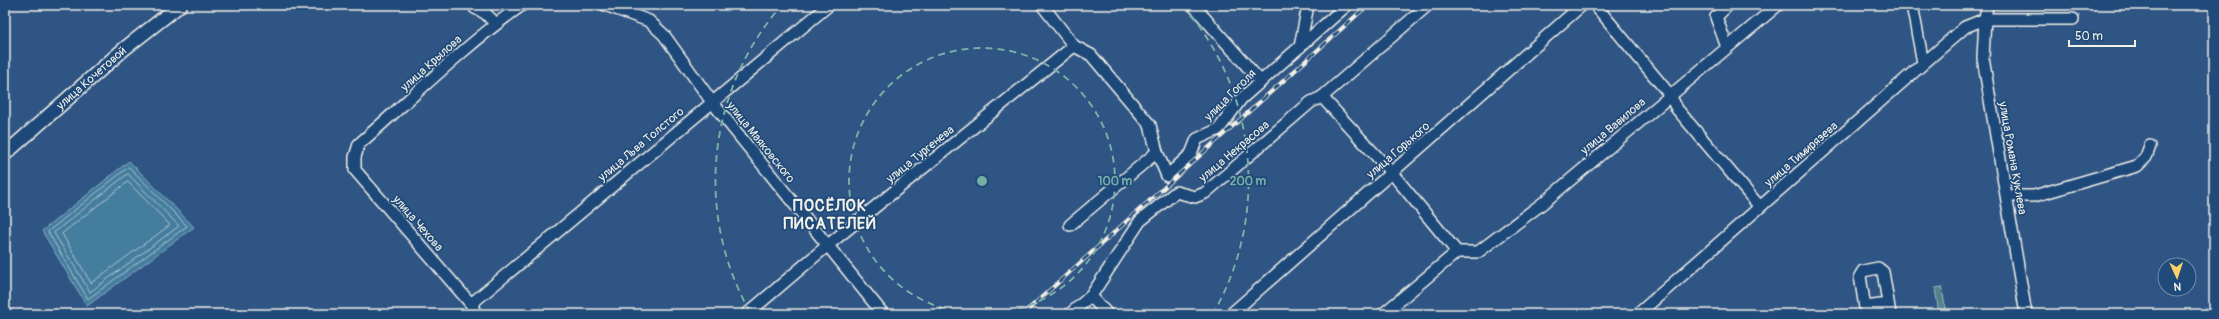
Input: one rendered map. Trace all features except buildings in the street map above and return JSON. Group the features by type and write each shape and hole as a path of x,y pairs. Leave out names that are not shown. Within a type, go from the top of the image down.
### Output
{"main road":[{"name":"улица Кочетовой","path":"5,154 124,49 180,5"}],"street":[{"name":"улица Крылова","path":"359,144 496,24 522,5"},
{"name":"улица Маяковского","path":"605,5 649,21 664,35 712,102 884,314"},
{"name":"улица Льва Толстого","path":"473,309 712,102 829,5"},
{"path":"1042,5 1074,46 1091,55 1150,125 1157,152 1070,225"},
{"path":"1193,5 1261,82"},
{"path":"1300,47 1308,5"},
{"name":"улица Гоголя","path":"1157,152 1166,176 1191,154 1197,139 1219,129 1241,99 1347,5"},
{"name":"улица Некрасова","path":"1070,314 1091,296 1140,220 1176,192 1195,197 1205,193 1311,102 1322,97 1428,5"},
{"name":"улица Горького","path":"1231,314 1582,5"},
{"path":"1595,5 1670,95 1677,109 1760,207"},
{"path":"1727,48 1716,17 1728,5"},
{"name":"улица Вавилова","path":"1457,252 1478,252 1543,203 1778,5"},
{"path":"1912,5 1923,63"},
{"name":"улица Романа Куклева","path":"1988,5 1985,18 1983,58 2026,314"},
{"path":"477,6 496,24"},
{"path":"1985,18 2073,18"},
{"name":"улица Тимирязева","path":"1638,314 1965,27 1985,18"},
{"name":"улица Тургенева","path":"748,314 828,245 1074,46"},
{"path":"1322,97 1392,173 1457,252 1383,314"},
{"name":"улица Чехова","path":"359,144 355,157 355,170 473,309"},
{"path":"2007,196 2034,196 2137,166 2146,156 2150,146"},
{"path":"1878,268 1883,272 1889,309 1865,311 1860,276 1863,271 1878,268"},
{"path":"1091,296 1107,314"}],"green space":[{"path":"1942,287 1946,314 1939,314 1935,288"}],"water":[{"path":"129,161 194,227 87,306 42,231"}],"railway":[{"path":"1023,314 1368,5"}],"district":[{"name":"ПОСЁЛОК ПИСАТЕЛЕЙ","path":"830,214"}]}
